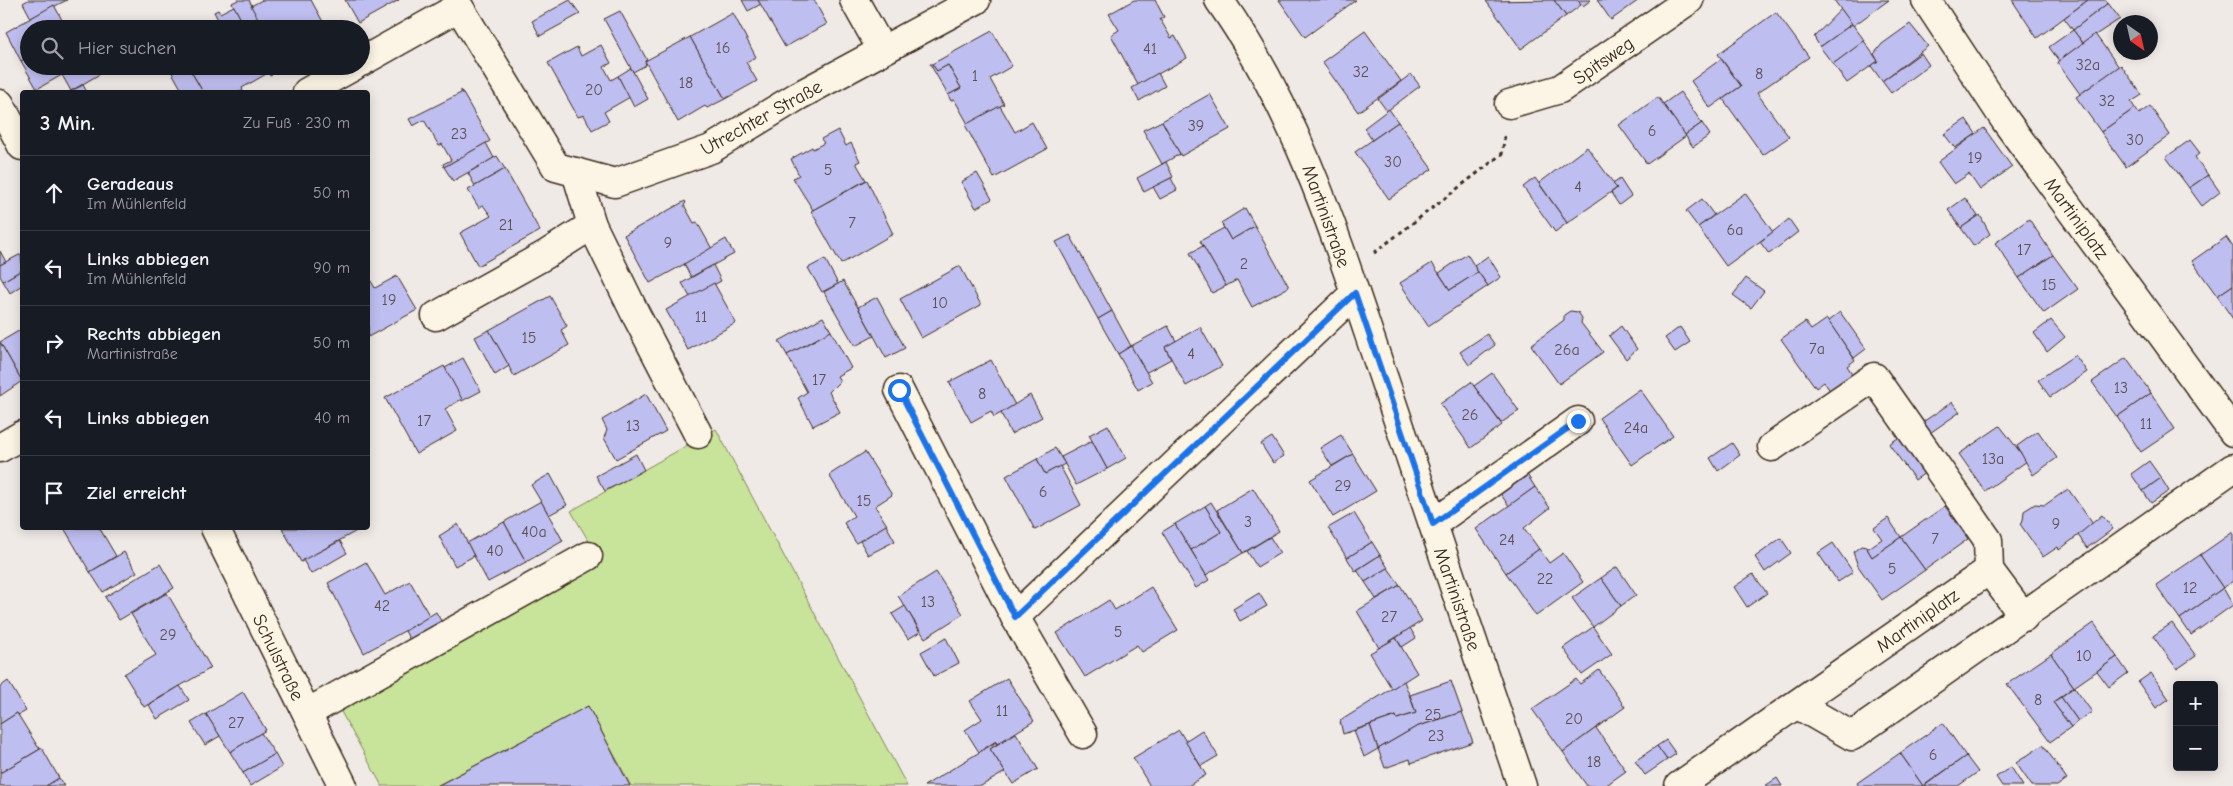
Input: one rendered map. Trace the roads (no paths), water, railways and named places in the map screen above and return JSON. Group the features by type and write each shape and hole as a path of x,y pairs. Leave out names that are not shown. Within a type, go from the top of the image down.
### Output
{"street":[{"path":"854,0 882,50"},
{"name":"Utrechter Straße","path":"370,57 457,4 556,167 615,183 711,149 798,96 976,0"},
{"name":"Martinistraße","path":"1219,0 1244,35 1277,96 1305,154 1351,283 1522,786"},
{"name":"Spitsweg","path":"1509,104 1560,89 1689,0"},
{"name":"Martiniplatz","path":"1926,0 2006,120 2233,432"},
{"path":"311,90 338,75"},
{"path":"0,104 20,142"},
{"path":"576,172 592,225 698,434"},
{"path":"436,316 546,255 592,225"},
{"path":"1015,617 1351,283"},
{"path":"1772,447 1874,377 1988,540 1989,570 2024,617"},
{"path":"899,390 1015,617 1083,734"},
{"path":"1433,524 1578,421"},
{"path":"0,448 20,436"},
{"path":"1798,704 1852,736 2024,617 2233,468"},
{"name":"Schulstraße","path":"216,530 343,786"},
{"path":"307,713 588,556"},
{"name":"Martiniplatz","path":"1678,786 1989,570"}]}
